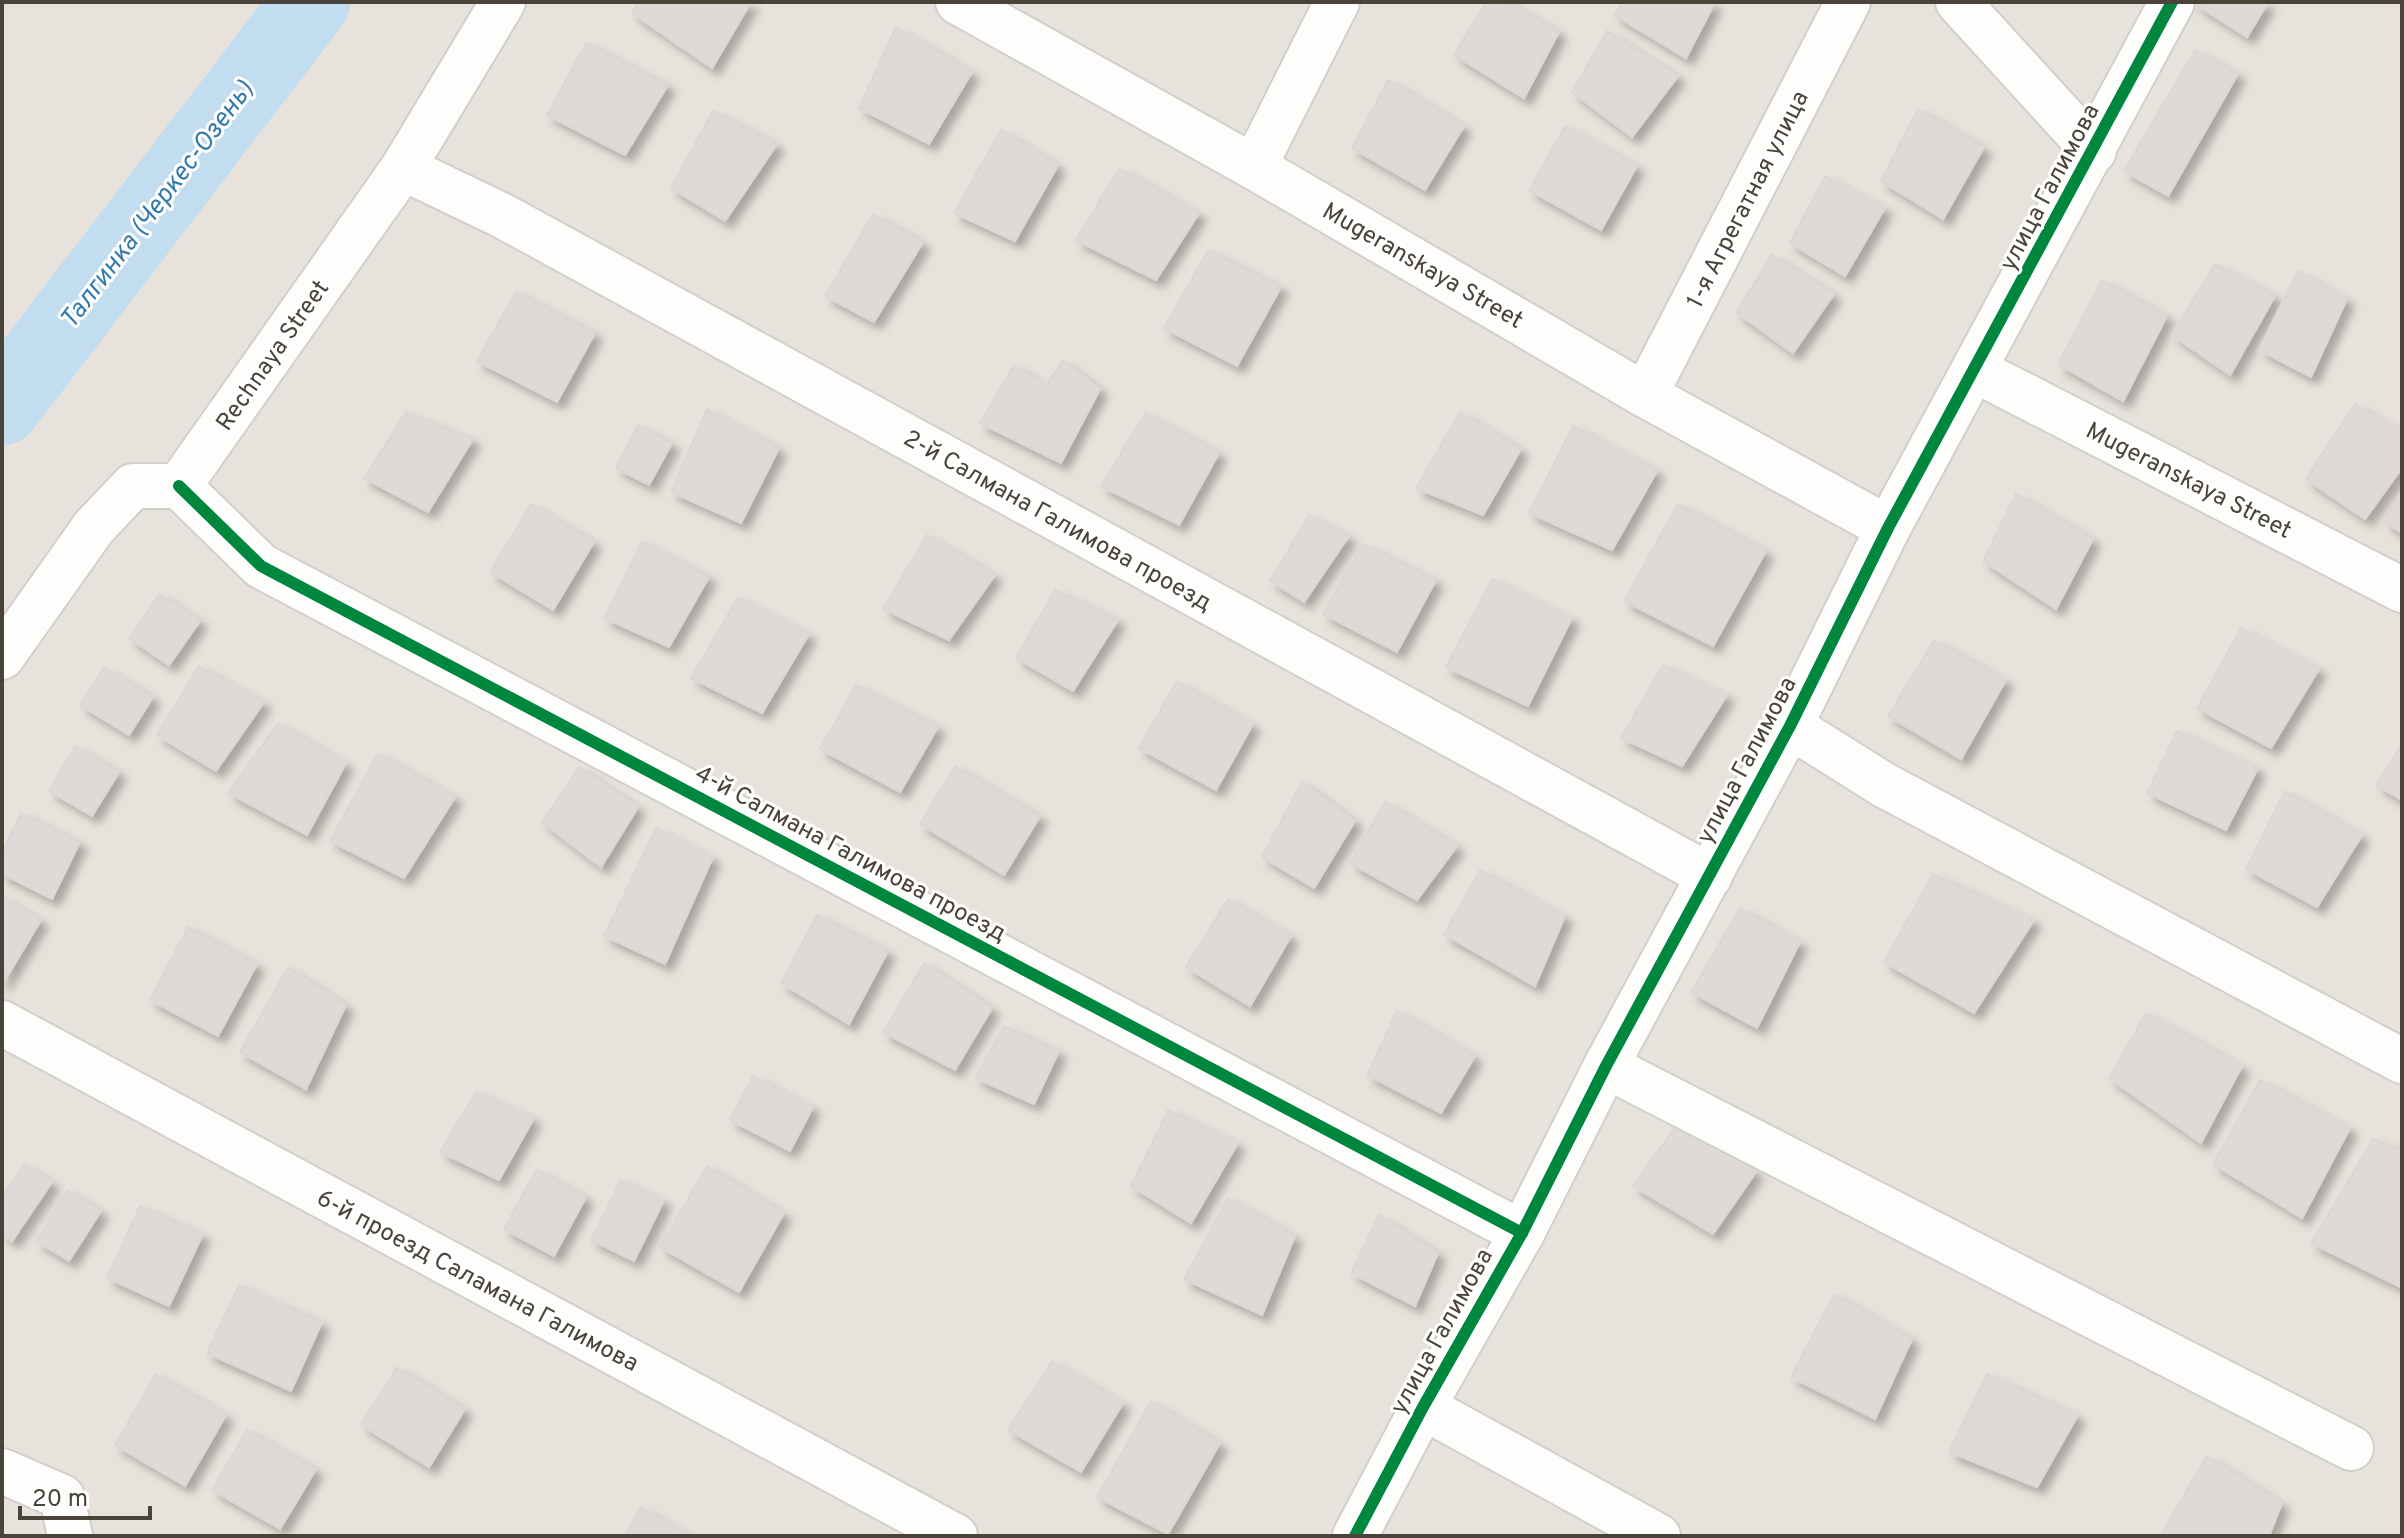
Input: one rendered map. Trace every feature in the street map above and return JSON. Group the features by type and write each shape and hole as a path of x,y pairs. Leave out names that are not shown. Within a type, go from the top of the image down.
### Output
{"street":[{"name":"Rechnaya Street","path":"179,486 403,168 503,2"},
{"name":"Mugeranskaya Street","path":"958,2 1254,167 1645,395 1888,528"},
{"path":"1254,167 1337,2"},
{"name":"1-я Агрегатная улица","path":"1645,395 1848,2"},
{"path":"1958,2 2094,151"},
{"name":"улица Галимова","path":"1355,1536 1423,1407 1522,1233 1606,1066 1790,726 1888,528 2172,2"},
{"name":"2-й Салмана Галимова проезд","path":"403,168 503,216 1710,876"},
{"name":"Mugeranskaya Street","path":"1975,370 2402,590"},
{"path":"2,657 94,527 133,486 179,486"},
{"name":"4-й Салмана Галимова проезд","path":"179,486 261,566 1522,1233"},
{"path":"1790,726 1884,785 2402,1061"},
{"name":"6-й проезд Саламана Галимова","path":"2,1023 955,1536"},
{"path":"1606,1066 2351,1448"},
{"path":"1423,1407 1658,1536"},
{"path":"2,1471 62,1497 70,1536"}],"shaded area":[{"path":"2,2 2402,2 2402,1536 2,1536"}],"building":[{"path":"638,2 751,2 712,68 632,13"},
{"path":"1486,2 1507,2 1559,32 1524,98 1454,55"},
{"path":"1622,2 1715,2 1686,58 1614,15"},
{"path":"2192,2 2268,2 2247,37"},
{"path":"896,27 972,72 929,144 859,108"},
{"path":"1607,31 1678,76 1632,137 1572,92"},
{"path":"586,43 668,85 625,155 547,115"},
{"path":"2195,50 2238,74 2168,196 2124,171"},
{"path":"1388,80 1464,126 1425,190 1352,148"},
{"path":"1918,109 1984,147 1943,219 1881,181"},
{"path":"713,111 777,144 725,221 671,188"},
{"path":"1565,126 1637,166 1601,230 1529,190"},
{"path":"1001,130 1058,165 1015,241 954,213"},
{"path":"1119,168 1199,213 1156,280 1076,240"},
{"path":"1825,176 1885,208 1845,276 1790,243"},
{"path":"873,214 923,242 874,322 825,296"},
{"path":"1208,250 1281,287 1237,366 1164,328"},
{"path":"1772,255 1834,294 1793,353 1736,312"},
{"path":"2215,264 2275,296 2230,375 2172,335"},
{"path":"2298,271 2347,299 2311,377 2259,350"},
{"path":"2102,280 2167,316 2123,401 2058,364"},
{"path":"516,292 595,333 557,402 477,361"},
{"path":"1063,360 1100,389 1061,463 980,423 1014,365 1046,385"},
{"path":"2355,404 2402,431 2402,468 2365,519 2306,479"},
{"path":"707,409 779,448 741,523 671,492"},
{"path":"406,412 473,439 428,512 364,478"},
{"path":"1460,412 1521,449 1483,515 1416,488"},
{"path":"1145,413 1219,453 1179,525 1101,486"},
{"path":"638,425 672,443 649,485 616,468"},
{"path":"1573,426 1657,471 1612,550 1529,513"},
{"path":"2402,492 2402,533 2384,522"},
{"path":"2016,494 2093,539 2056,609 1983,561"},
{"path":"531,504 594,542 553,610 490,572"},
{"path":"1678,504 1766,551 1713,646 1624,601"},
{"path":"1309,515 1349,536 1304,602 1270,581"},
{"path":"927,535 995,575 949,640 883,609"},
{"path":"642,541 709,577 669,647 604,618"},
{"path":"1363,544 1436,580 1397,652 1323,614"},
{"path":"1492,579 1572,618 1528,706 1446,667"},
{"path":"1055,590 1118,620 1073,691 1016,658"},
{"path":"160,594 200,621 169,665 129,638"},
{"path":"738,597 809,634 762,713 691,678"},
{"path":"2241,628 2319,669 2271,748 2197,708"},
{"path":"1934,640 2006,680 1961,759 1888,716"},
{"path":"1663,665 1727,695 1682,766 1621,738"},
{"path":"199,666 264,702 216,771 157,735"},
{"path":"104,667 153,697 129,735 80,705"},
{"path":"1176,682 1253,724 1216,790 1139,748"},
{"path":"856,685 938,727 900,792 820,749"},
{"path":"278,723 346,763 307,835 228,793"},
{"path":"2177,731 2258,768 2226,830 2147,793"},
{"path":"2402,744 2402,800 2376,785"},
{"path":"75,746 119,772 92,816 49,791"},
{"path":"378,753 455,797 404,878 330,841"},
{"path":"955,766 1040,816 1004,875 920,824"},
{"path":"579,767 638,807 601,867 542,822"},
{"path":"1302,782 1355,821 1314,888 1262,857"},
{"path":"2285,791 2362,835 2317,907 2246,869"},
{"path":"1385,802 1457,846 1417,900 1350,863"},
{"path":"21,813 80,842 52,899 2,874 2,853"},
{"path":"656,828 713,857 665,964 604,936"},
{"path":"1480,870 1565,916 1535,986 1444,934"},
{"path":"1933,874 2034,920 1974,1013 1884,962"},
{"path":"2,896 41,920 2,985"},
{"path":"1228,899 1291,936 1250,1006 1186,967"},
{"path":"1740,908 1800,942 1757,1028 1691,992"},
{"path":"817,915 888,951 849,1024 781,983"},
{"path":"188,927 257,964 218,1036 150,1000"},
{"path":"924,963 992,1008 955,1070 883,1032"},
{"path":"288,967 346,1005 306,1089 240,1052"},
{"path":"1397,1011 1475,1056 1441,1113 1367,1075"},
{"path":"2146,1013 2242,1066 2201,1143 2109,1078"},
{"path":"1004,1026 1059,1051 1034,1104 975,1078"},
{"path":"753,1076 813,1107 790,1151 730,1120"},
{"path":"2260,1080 2350,1128 2302,1218 2213,1164"},
{"path":"476,1092 534,1118 499,1180 440,1152"},
{"path":"1168,1110 1238,1143 1191,1223 1131,1186"},
{"path":"1681,1119 1756,1172 1713,1234 1633,1186"},
{"path":"2373,1139 2402,1149 2402,1288 2311,1243"},
{"path":"24,1164 52,1182 12,1241 2,1234 2,1197"},
{"path":"707,1166 784,1213 739,1292 660,1247"},
{"path":"536,1170 586,1197 554,1256 504,1229"},
{"path":"621,1180 664,1200 634,1261 591,1240"},
{"path":"68,1190 101,1211 69,1261 36,1241"},
{"path":"1228,1198 1295,1236 1262,1315 1184,1279"},
{"path":"140,1206 203,1234 169,1306 107,1278"},
{"path":"1379,1215 1438,1253 1415,1306 1351,1273"},
{"path":"239,1285 322,1322 291,1391 207,1353"},
{"path":"1834,1294 1912,1339 1875,1419 1791,1377"},
{"path":"1052,1361 1123,1403 1081,1472 1008,1430"},
{"path":"397,1367 465,1409 429,1467 361,1425"},
{"path":"156,1374 226,1415 185,1486 115,1445"},
{"path":"1987,1374 2078,1415 2037,1487 1949,1452"},
{"path":"1151,1401 1220,1443 1168,1534 1097,1497"},
{"path":"247,1430 316,1469 280,1529 212,1490"},
{"path":"2207,1456 2282,1503 2269,1536 2160,1536"},
{"path":"641,1507 691,1536 624,1536"}],"waterway":[{"name":"Талгинка (Черкес-Озень)","path":"2,406 311,2"}],"cycle path":[{"path":"1355,1536 1423,1407 1522,1233 1606,1066 1790,726 1888,528 2172,2"},
{"path":"179,486 261,566 1522,1233"}]}
